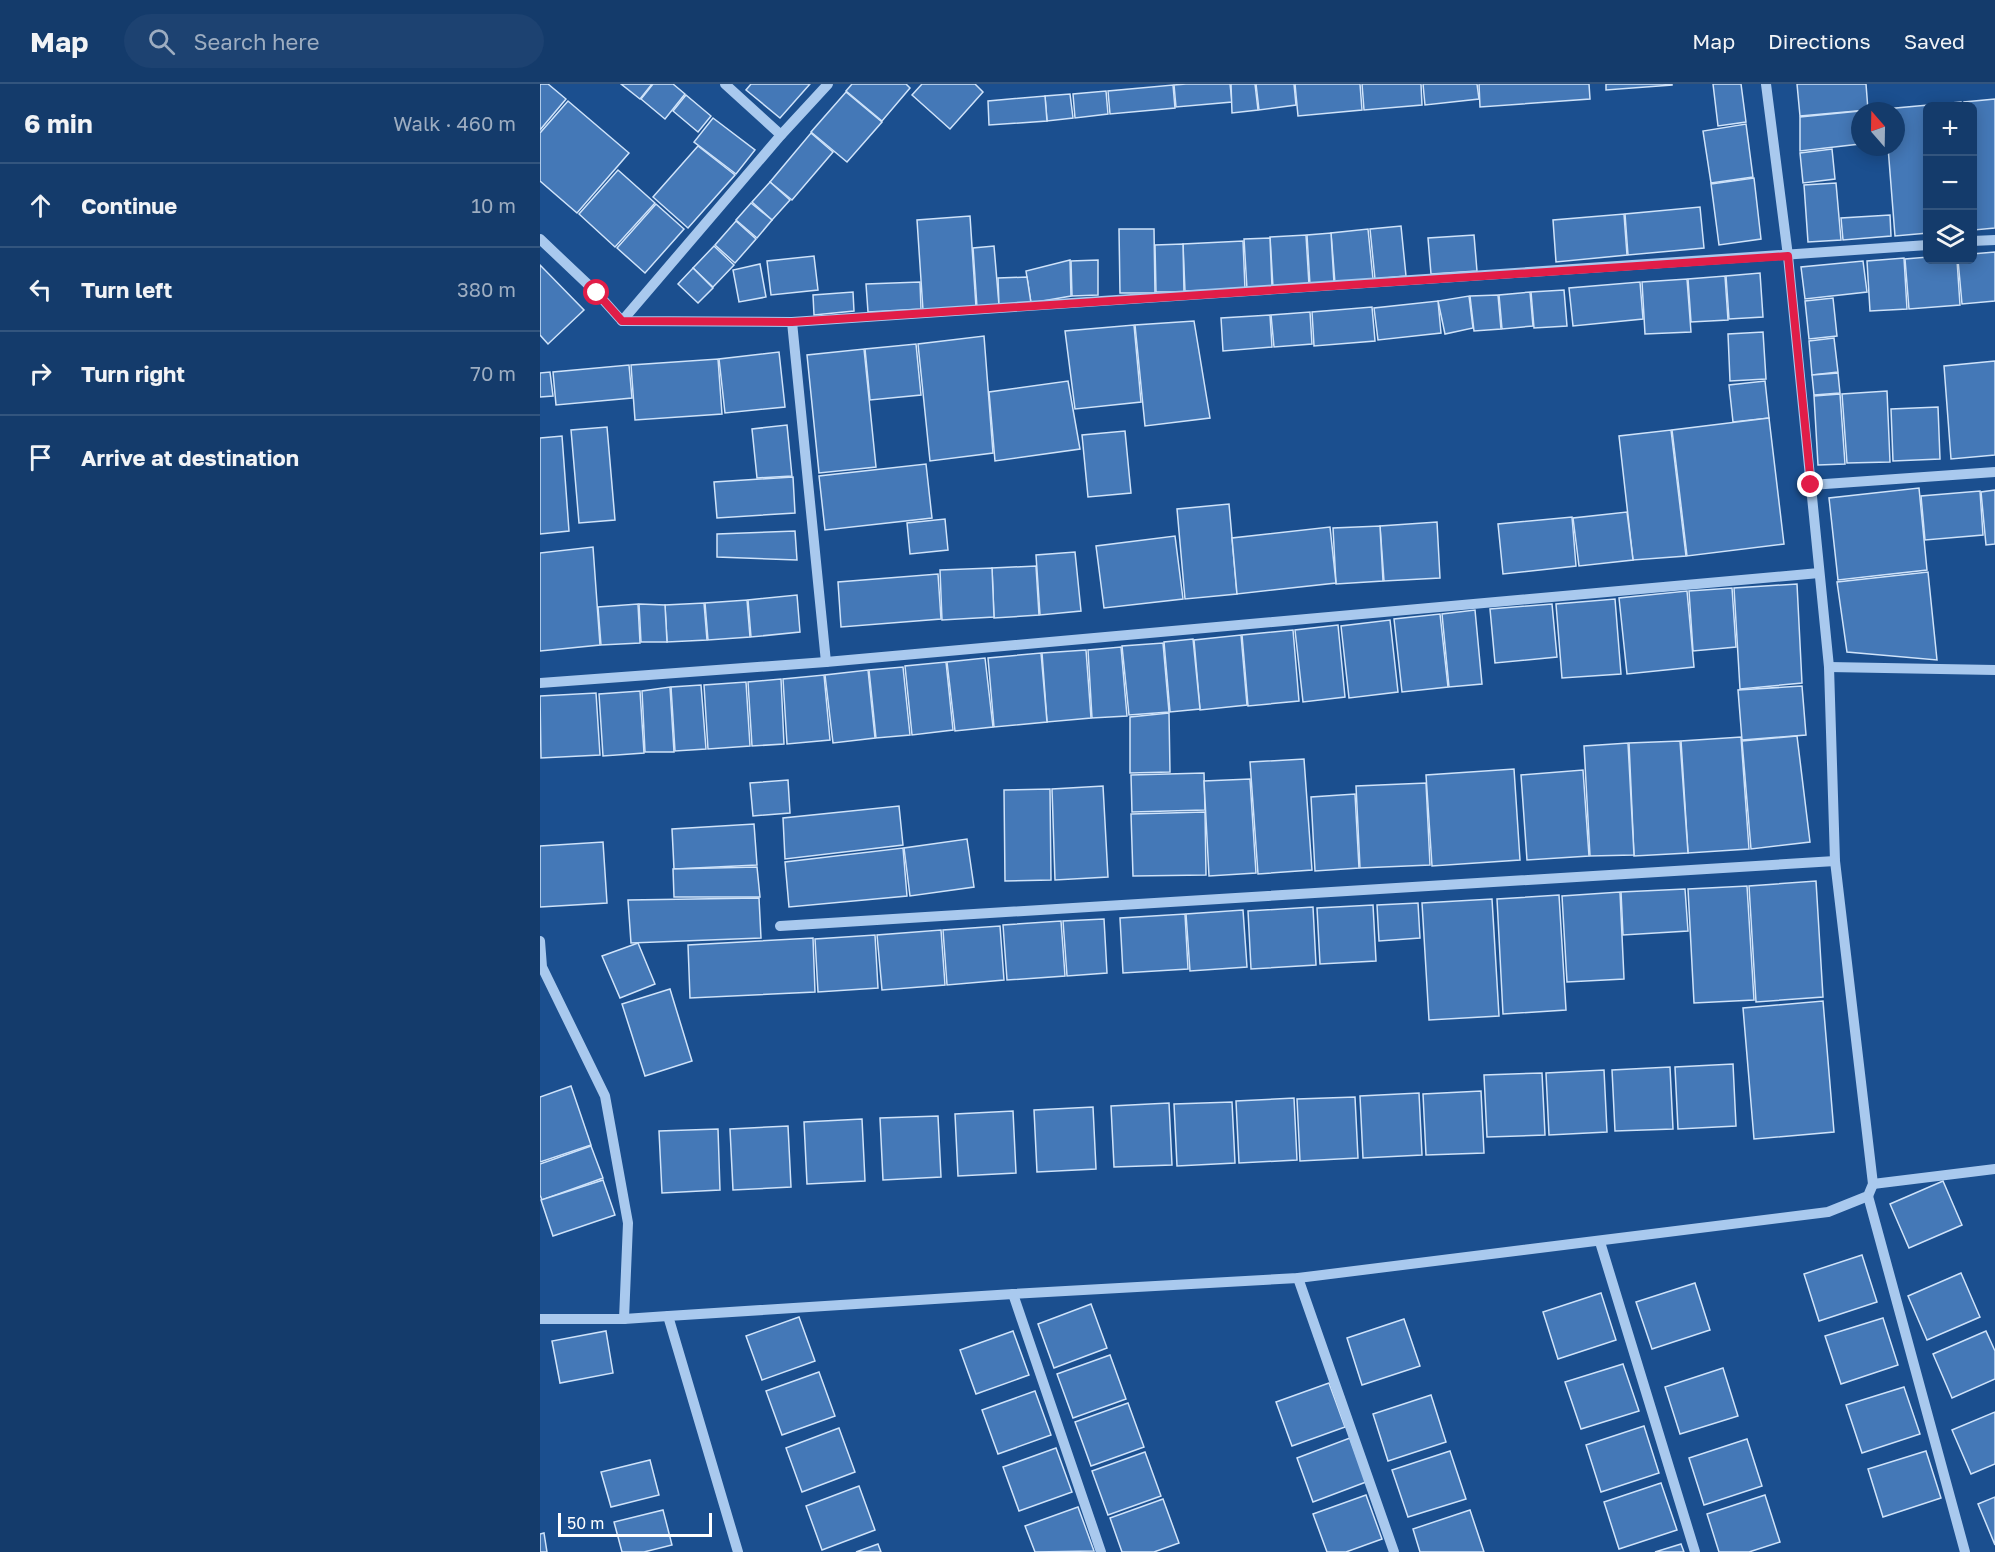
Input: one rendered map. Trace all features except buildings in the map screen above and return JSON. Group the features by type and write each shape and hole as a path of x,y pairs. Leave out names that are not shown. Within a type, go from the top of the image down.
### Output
{"street":[{"path":"725,84 781,135"},
{"path":"622,321 781,135 828,84"},
{"path":"1766,84 1788,256 1828,667 1835,861 1873,1184 1868,1196 1965,1552"},
{"path":"540,238 597,293 622,321 792,322 1923,245"},
{"path":"1977,241 1995,240"},
{"path":"792,322 826,662"},
{"path":"1811,485 1995,472"},
{"path":"540,683 826,662 1819,573"},
{"path":"1828,667 1995,670"},
{"path":"780,926 1835,861"},
{"path":"540,941 542,968 605,1096 628,1223 624,1319"},
{"path":"1873,1184 1995,1169"},
{"path":"540,1319 624,1319 1298,1278 1828,1212 1868,1196"},
{"path":"1600,1242 1695,1552"},
{"path":"1298,1278 1394,1552"},
{"path":"1013,1294 1101,1552"},
{"path":"668,1316 738,1552"}],"route":[{"path":"597,293 622,321 792,322 1788,256 1811,485"}]}
